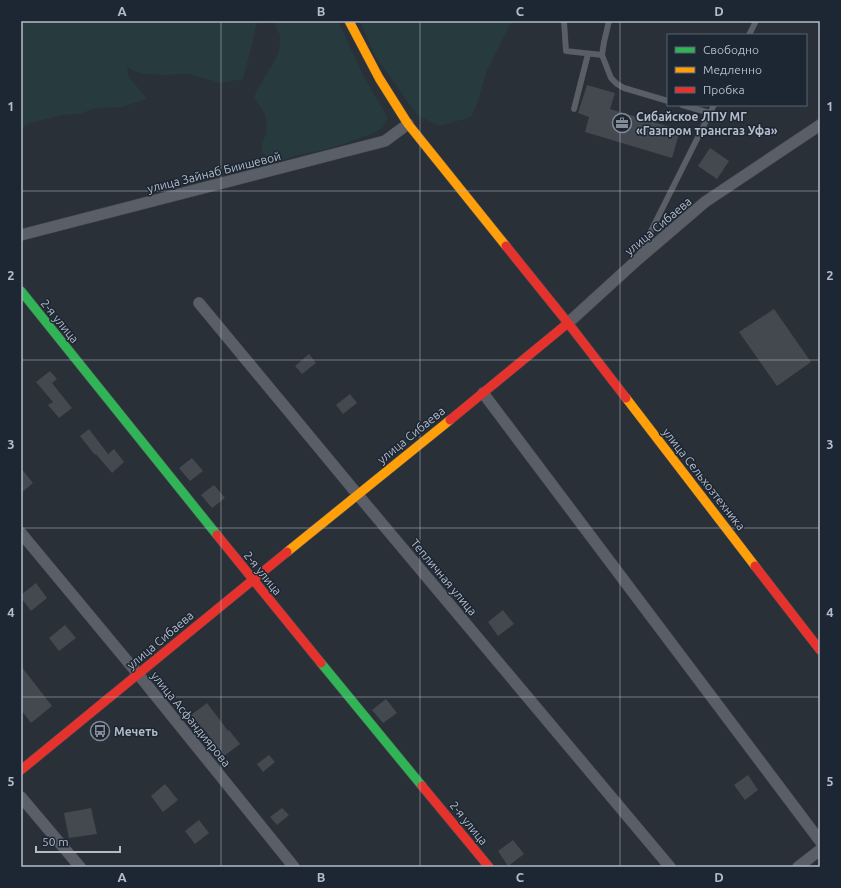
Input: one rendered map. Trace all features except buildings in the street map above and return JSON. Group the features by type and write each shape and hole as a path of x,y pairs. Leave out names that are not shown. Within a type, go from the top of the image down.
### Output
{"main road":[{"name":"улица Сельхозтехника","path":"349,21 379,78 408,124 568,323 820,650"},
{"name":"2-я улица","path":"21,291 253,580 489,867"},
{"name":"улица Сибаева","path":"21,770 568,323"}],"street":[{"name":"улица Зайнаб Биишевой","path":"21,235 385,141 408,124"},
{"name":"улица Сибаева","path":"568,323 636,261 705,202 820,125"},
{"name":"Тепличная улица","path":"199,303 670,867"},
{"path":"483,393 820,841"},
{"name":"улица Асфандиярова","path":"21,533 138,674 294,867"},
{"path":"21,797 80,867"},
{"path":"798,867 820,850"}],"lane":[{"path":"564,21 566,51 602,55"},
{"path":"609,21 602,55 611,78 624,88 667,101"},
{"path":"750,34 756,21"},
{"path":"574,109 588,54"},
{"path":"686,106 710,113"},
{"path":"636,261 714,106"}],"green space":[{"path":"21,21 257,21 243,79 221,83 189,74 146,74 136,72 127,67 129,77 147,99 122,107 100,108 80,114 61,115 29,123 21,130"},
{"path":"273,21 338,21 363,75 388,118 383,127 374,133 344,144 281,160 270,159 262,153 262,143 266,134 267,124 265,114 254,97 278,55 280,35"},
{"path":"360,21 512,21 487,70 477,104 471,117 440,126 418,116 375,56"}],"traffic: fast":[{"path":"21,291 217,535"},
{"path":"321,663 422,786"}],"traffic: slow":[{"path":"349,21 379,78 408,124 506,246"},
{"path":"626,398 755,566"},
{"path":"287,552 450,420"}],"traffic: jam":[{"path":"506,246 626,398"},
{"path":"450,420 568,323"},
{"path":"217,535 321,663"},
{"path":"21,770 287,552"},
{"path":"755,566 820,650"},
{"path":"422,786 489,867"}],"place":[{"name":"Сибайское ЛПУ МГ «Газпром трансгаз Уфа»","path":"622,123"},
{"name":"Мечеть","path":"100,731"}]}
